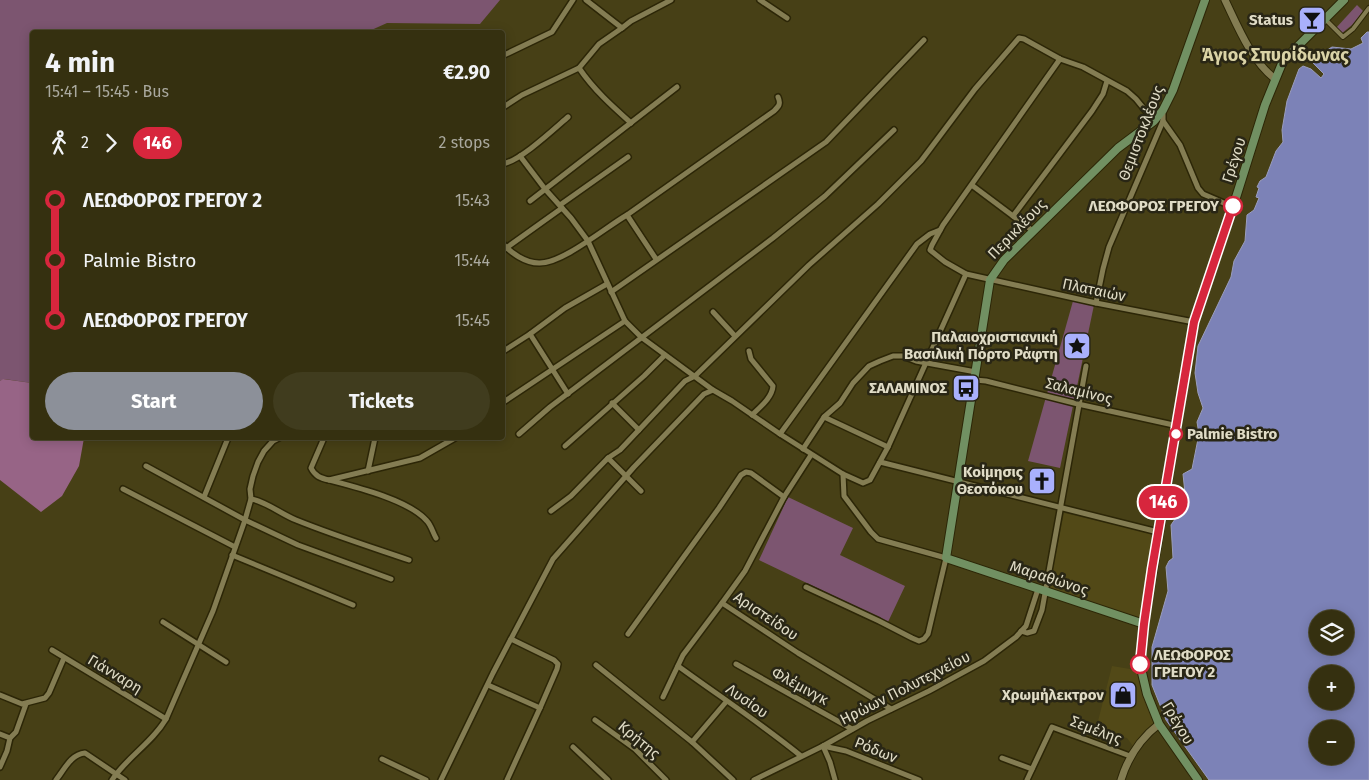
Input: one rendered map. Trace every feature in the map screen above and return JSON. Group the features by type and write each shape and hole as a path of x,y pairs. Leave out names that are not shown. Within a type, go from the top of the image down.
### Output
{"main road":[{"name":"Θεμιστοκλέους","path":"1163,110 1173,90 1205,0"},
{"name":"Γρέγου","path":"1198,780 1160,724 1146,694 1141,673 1140,656 1158,532 1178,426 1194,322 1275,79 1283,61 1344,0"},
{"name":"Περικλέους","path":"946,558 990,280 1004,260 1033,231 1118,148 1154,121 1163,110"},
{"name":"Μαραθώνος","path":"946,558 1144,624"}],"street":[{"path":"505,55 552,32 573,0"},
{"path":"586,0 622,28"},
{"path":"505,106 522,95 579,68 599,44 643,14 672,0"},
{"path":"760,0 787,18"},
{"path":"1225,0 1257,60 1266,72 1275,79"},
{"path":"1325,19 1343,37 1354,29 1369,8"},
{"path":"550,511 572,496 608,458 620,450 685,381 695,376 808,265 878,204 921,161 975,89 1019,38 1060,59 1083,67 1127,91 1154,121"},
{"path":"611,292 826,142 924,40"},
{"path":"780,434 916,244 930,234 940,230 1060,59"},
{"path":"579,68 606,101 631,123"},
{"path":"1013,216 1092,111 1103,94 1107,81"},
{"path":"530,201 677,87"},
{"path":"505,249 529,262 541,264 558,258 588,241 774,111 779,107 778,97"},
{"name":"Θεμιστοκλέους","path":"1096,304 1109,247 1163,121 1163,110"},
{"path":"505,164 520,156 568,118"},
{"path":"1163,121 1180,145 1198,188 1203,194 1233,206"},
{"path":"519,434 550,407 773,238 825,196 894,130"},
{"path":"520,156 588,241 625,321 641,337 713,390 811,455 843,474 863,482 870,480 888,447 966,274"},
{"path":"505,247 628,157"},
{"path":"972,186 1033,231"},
{"path":"626,215 656,259"},
{"name":"Πλαταιών","path":"940,230 930,250 945,262 966,274 1096,304 1194,322"},
{"path":"505,350 565,308 607,284"},
{"path":"713,312 735,336"},
{"path":"505,401 625,321"},
{"path":"530,334 551,370 568,394"},
{"path":"749,351 752,359 773,386 767,400 752,415"},
{"path":"565,446 665,355"},
{"name":"Σαλαμίνος","path":"804,449 824,417 840,403 853,383 869,366 893,356 903,356 1005,386 1078,404 1178,426"},
{"path":"1021,631 1027,633 1034,631 1042,610 1041,590 1060,506 1086,366"},
{"path":"441,780 553,559 626,475 704,394 713,390"},
{"path":"612,404 638,430"},
{"path":"824,417 888,447"},
{"path":"204,497 227,440"},
{"path":"112,780 160,730 166,719 213,611 245,520 258,462 264,451 275,440"},
{"path":"323,440 311,468 314,473 320,478 402,504 428,521 436,538"},
{"path":"368,471 375,440"},
{"path":"329,480 420,458 452,440"},
{"name":"Αριστείδου","path":"811,455 784,497 745,572 722,603 798,653 891,709"},
{"path":"608,458 641,490"},
{"path":"880,462 1158,532"},
{"path":"146,466 245,520 298,545 391,579"},
{"path":"628,634 720,508 741,476 746,472 752,473 784,497"},
{"path":"806,587 919,641 928,634 946,558 878,539 844,496 843,474"},
{"path":"123,489 235,547"},
{"path":"251,499 260,500 273,510 296,520 409,560"},
{"path":"232,555 353,606"},
{"name":"Ηρώων Πολυτεχνείου","path":"754,780 823,746 984,661 1016,637 1026,626 1041,590"},
{"path":"663,697 689,647 722,603"},
{"path":"163,622 226,662"},
{"path":"508,780 558,664 554,660 511,640"},
{"name":"Γιάνναρη","path":"52,650 166,719"},
{"path":"0,695 26,704 47,696 64,658"},
{"name":"Φλέμινγκ","path":"736,664 852,729"},
{"path":"596,665 692,742 733,780"},
{"name":"Λυσίου","path":"678,666 801,756"},
{"path":"488,685 540,708"},
{"path":"692,742 726,702"},
{"path":"0,767 10,738 16,732 26,704"},
{"name":"Κρήτης","path":"595,720 635,750 666,780"},
{"path":"1121,780 1130,756 1149,732 1160,724"},
{"name":"Σεμέλης","path":"1032,769 1052,727 1130,756"},
{"path":"0,734 10,738"},
{"path":"823,746 835,780"},
{"name":"Ρόδων","path":"823,746 846,751 918,780"},
{"path":"573,747 608,780"},
{"path":"56,780 78,753 85,753 125,780"},
{"path":"1002,758 1032,769 1027,780"},
{"path":"382,759 426,780"}],"shaded area":[{"path":"0,0 500,0 480,24 387,23 371,30 30,30 30,383 4,379 0,381"},
{"path":"1357,5 1363,11 1352,25 1341,34 1336,28"},
{"path":"1073,301 1094,305 1060,468 1028,461"},
{"path":"3,379 30,383 30,440 84,440 79,466 62,496 41,512 0,480 0,381"},
{"path":"788,497 853,528 840,555 905,586 888,622 759,560"},
{"path":"1064,513 1154,534 1141,621 1049,588"},
{"path":"1112,666 1136,670 1154,723 1133,746 1127,738 1096,729"}],"water":[{"path":"1369,32 1369,780 1209,780 1166,720 1152,685 1152,647 1168,591 1166,567 1173,558 1171,525 1186,503 1183,474 1192,469 1199,434 1197,422 1203,408 1198,393 1195,373 1198,346 1231,277 1234,261 1245,241 1247,215 1254,210 1259,198 1256,197 1259,188 1257,187 1260,181 1266,177 1276,151 1283,142 1282,130 1287,101 1299,69 1303,66 1311,69 1321,78 1324,74 1313,63 1324,52 1332,47 1351,49 1363,43 1361,38"}],"bus line":[{"name":"146","path":"1140,664 1152,569 1178,426 1188,350 1194,322 1233,206"}],"place":[{"name":"Status","path":"1312,20"},
{"name":"ΛΕΩΦΟΡΟΣ ΓΡΕΓΟΥ","path":"1233,206"},
{"name":"Παλαιοχριστιανική Βασιλική Πόρτο Ράφτη","path":"1077,346"},
{"name":"ΣΑΛΑΜΙΝΟΣ","path":"966,388"},
{"name":"Palmie Bistro","path":"1176,434"},
{"name":"Κοίμησις Θεοτόκου","path":"1042,481"},
{"name":"ΛΕΩΦΟΡΟΣ ΓΡΕΓΟΥ 2","path":"1140,664"},
{"name":"Χρωμήλεκτρον","path":"1123,695"}],"district":[{"name":"Άγιος Σπυρίδωνας","path":"1275,55"}]}
